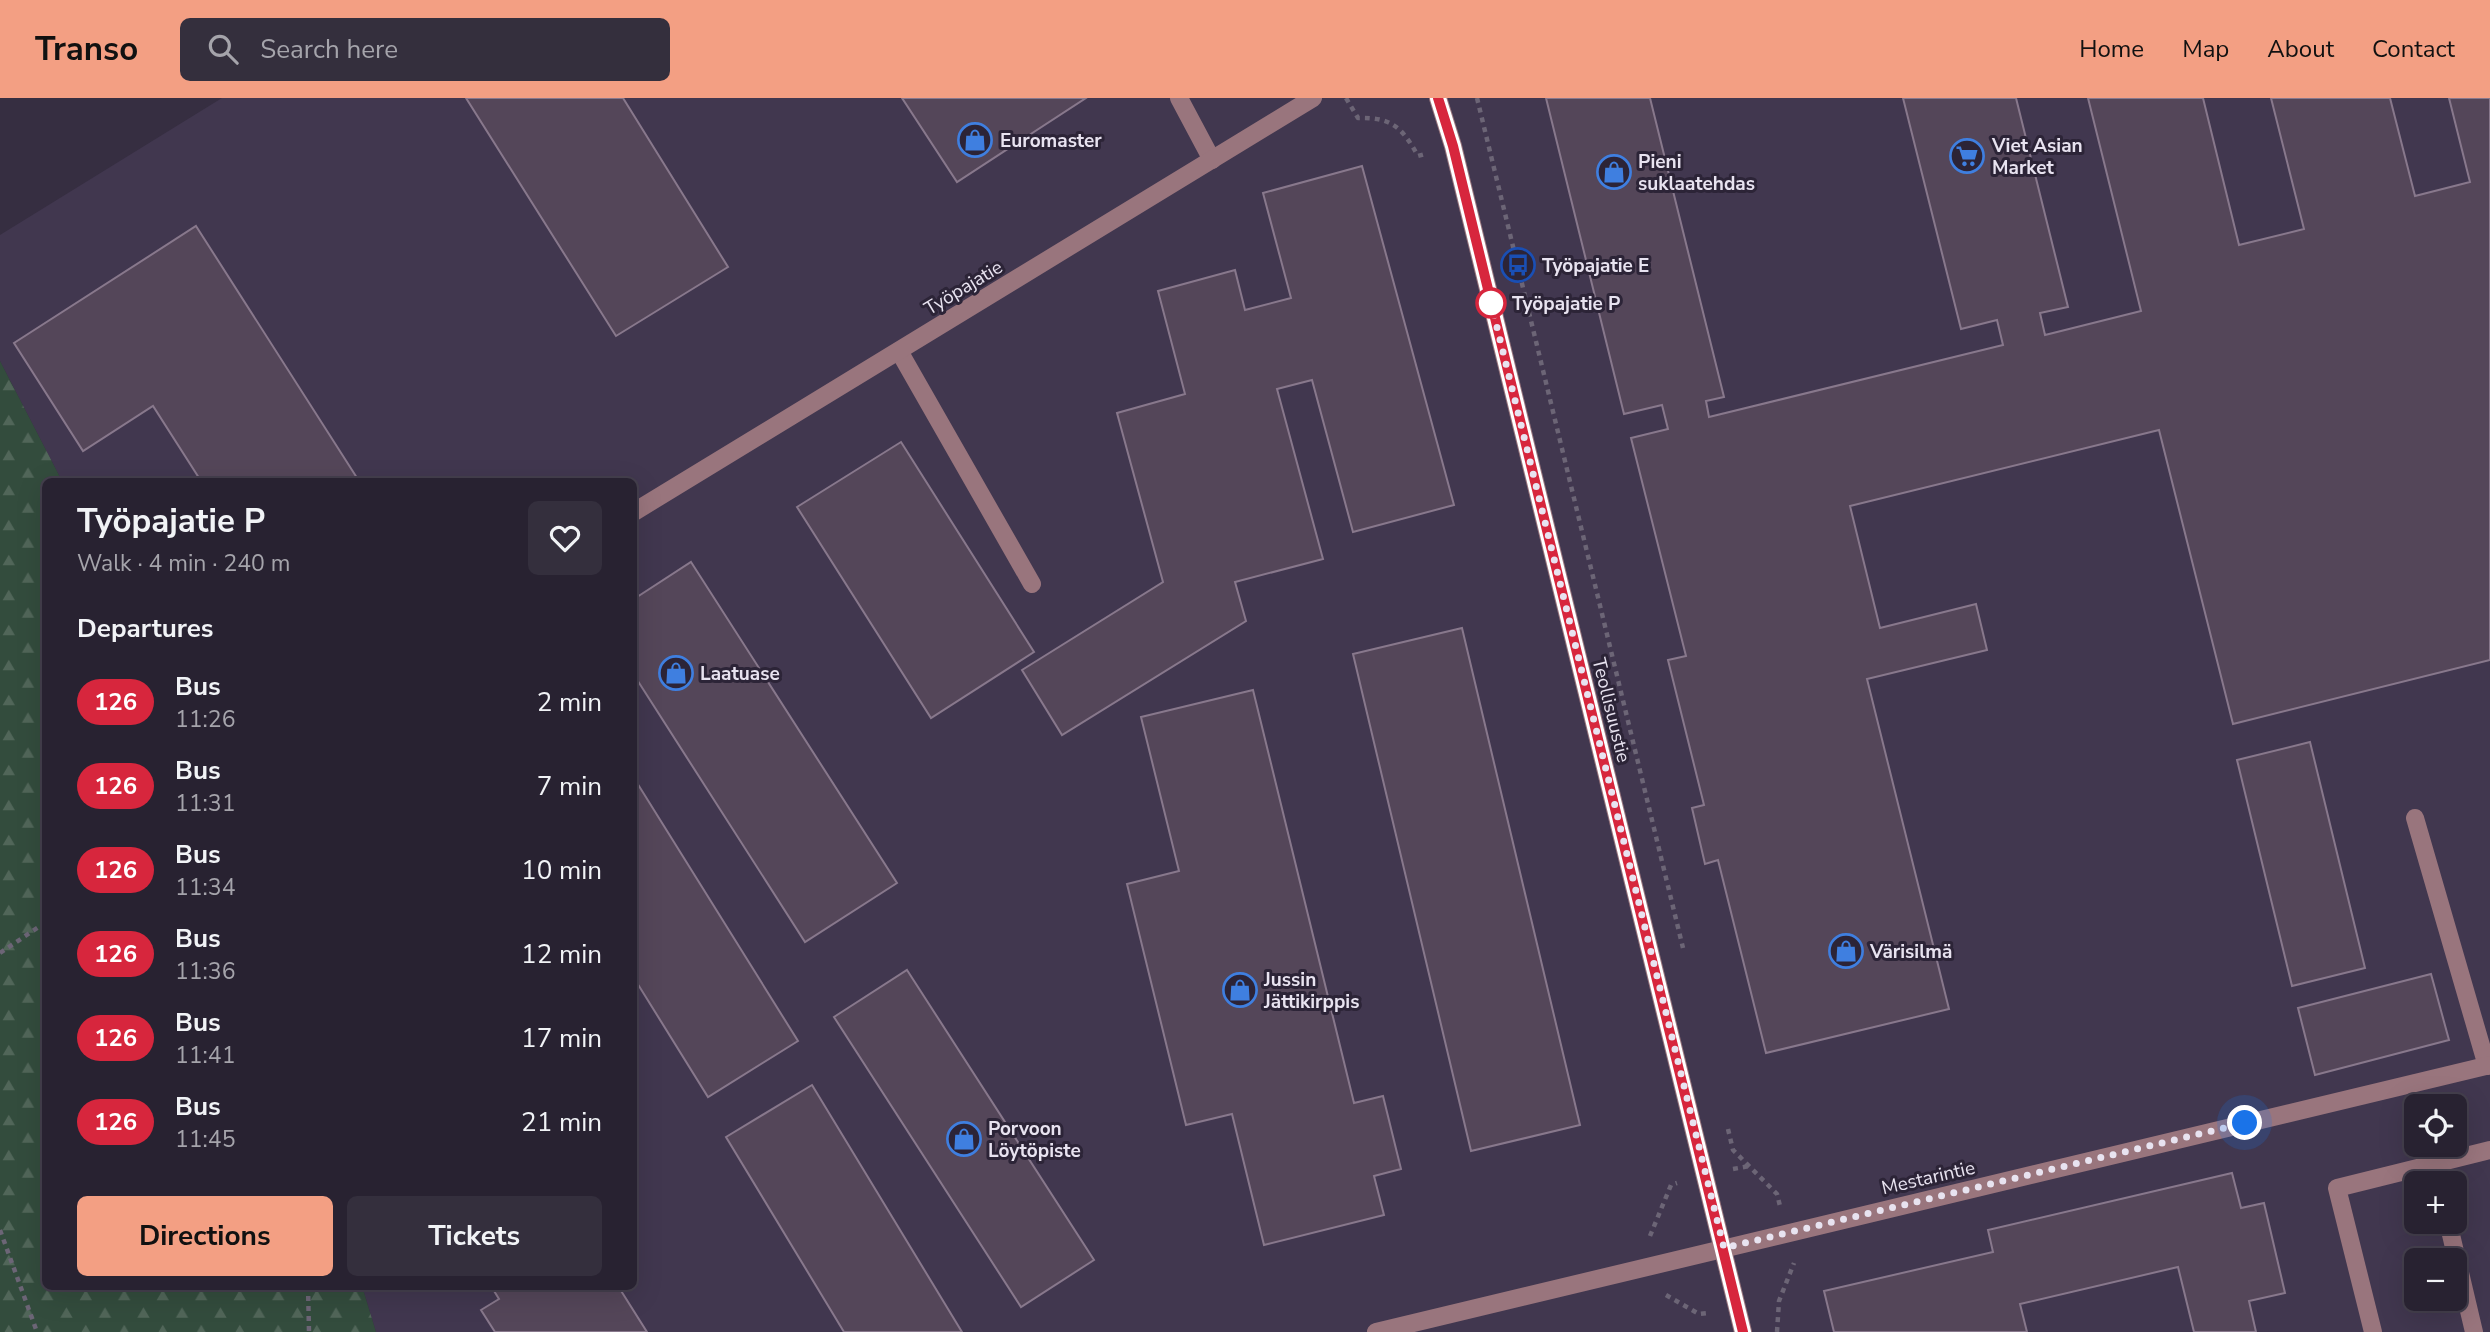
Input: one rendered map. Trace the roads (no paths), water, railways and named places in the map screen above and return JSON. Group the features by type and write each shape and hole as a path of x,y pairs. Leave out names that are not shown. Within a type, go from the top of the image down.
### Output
{"street":[{"path":"1179,98 1212,160"},
{"name":"Työpajatie","path":"637,510 1313,98"},
{"name":"Teollisuustie","path":"1438,98 1453,146 1743,1332"},
{"path":"899,351 1032,584"},
{"path":"2415,818 2489,1065"},
{"name":"Mestarintie","path":"1376,1332 2489,1065"},
{"path":"2373,1332 2337,1188 2490,1150"},
{"path":"2434,1164 2436,1171"},
{"path":"2451,1234 2474,1332"}],"place":[{"name":"Euromaster","path":"975,140"},
{"name":"Viet Asian Market","path":"1967,156"},
{"name":"Pieni suklaatehdas","path":"1614,172"},
{"name":"Työpajatie E","path":"1518,265"},
{"name":"Työpajatie P","path":"1491,303"},
{"name":"Laatuase","path":"676,673"},
{"name":"Värisilmä","path":"1846,951"},
{"name":"Jussin Jättikirppis","path":"1240,990"},
{"name":"Porvoon Löytöpiste","path":"964,1139"}]}
